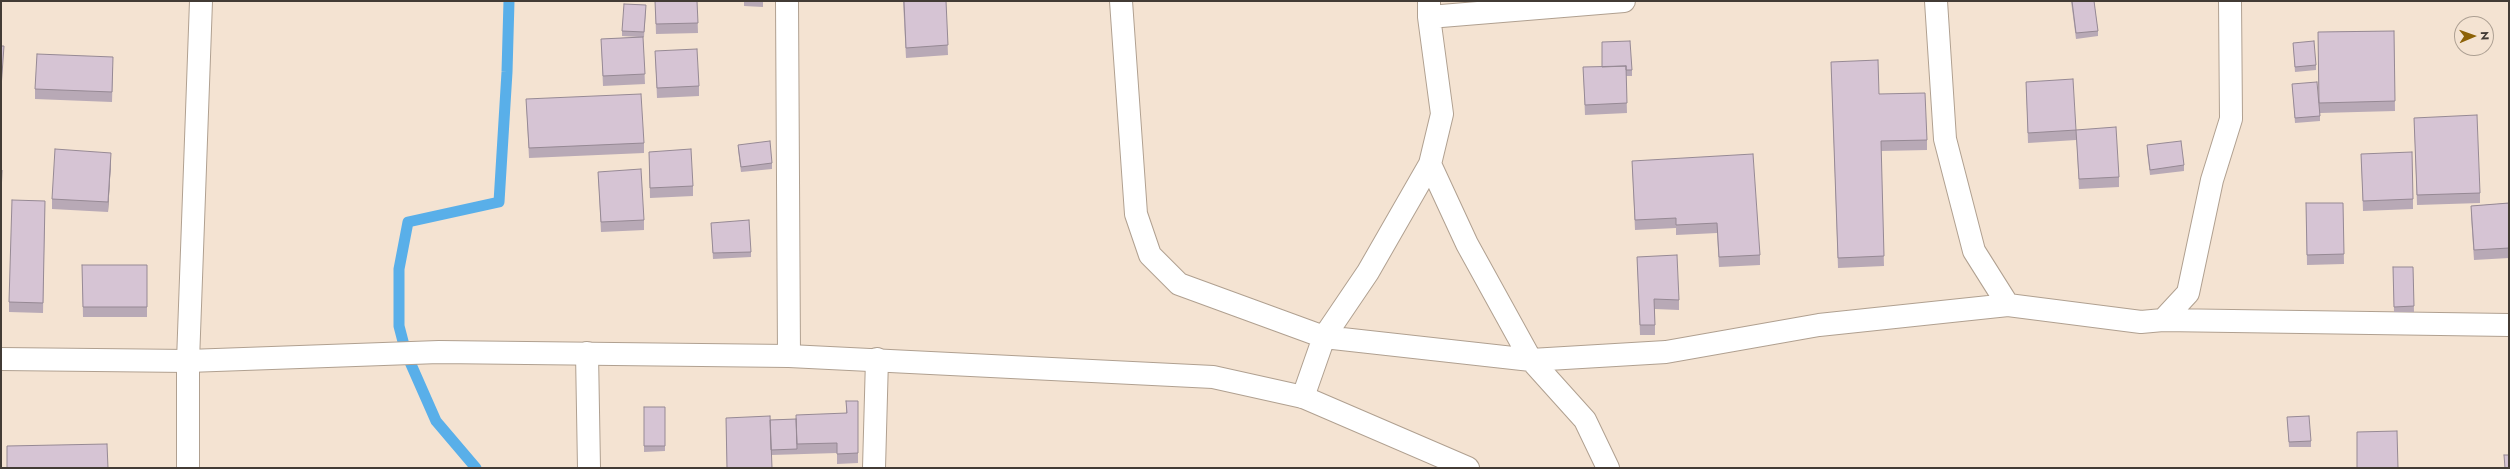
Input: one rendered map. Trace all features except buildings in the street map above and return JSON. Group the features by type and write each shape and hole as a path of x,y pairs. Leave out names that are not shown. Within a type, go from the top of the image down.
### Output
{"street":[{"path":"188,468 188,361 202,1"},
{"path":"787,1 789,356"},
{"path":"1121,1 1136,214 1150,255 1179,284 1324,337 1531,360 1666,352 1819,325 2008,305 2141,322 2163,320 2509,325"},
{"path":"1303,397 1324,337 1368,272 1430,164 1442,114 1429,9 1624,1"},
{"path":"1936,1 1945,139 1974,251 2008,305"},
{"path":"2163,320 2188,293 2212,180 2230,119 2230,1"},
{"path":"1430,164 1467,244 1531,360 1585,420 1608,468"},
{"path":"1,359 188,361 439,352 587,353 877,359 1213,377 1303,397 1468,468"},
{"path":"587,353 588,468"},
{"path":"874,468 877,359"}],"waterway":[{"path":"476,468 436,421 406,353 399,326 399,269 408,222 499,202 507,72 509,1"}]}
